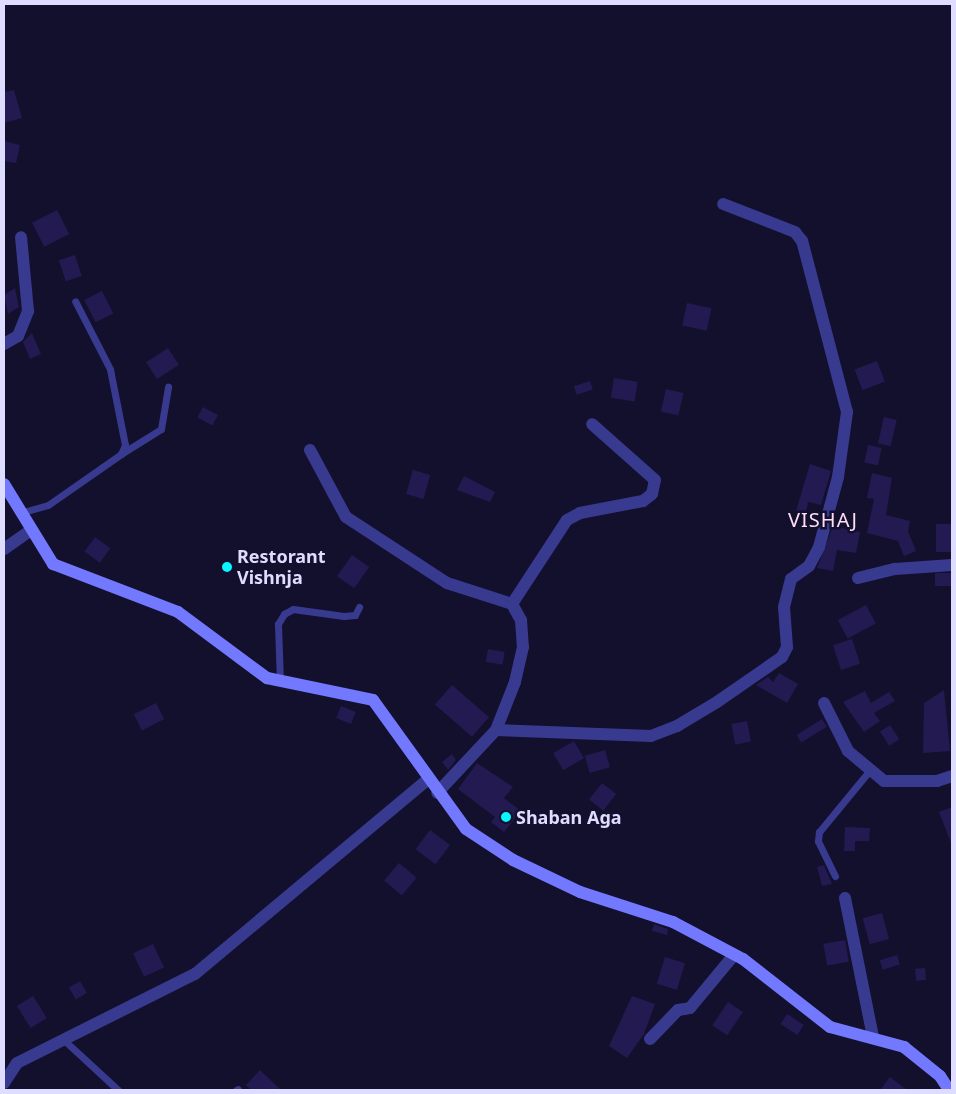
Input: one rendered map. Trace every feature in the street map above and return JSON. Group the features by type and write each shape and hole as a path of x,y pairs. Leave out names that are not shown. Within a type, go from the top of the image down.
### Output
{"main road":[{"path":"4,484 30,531 53,564 178,612 247,667 280,682 373,700 427,780 466,829 512,860 580,892 673,922 734,955 830,1027 904,1047 935,1071 949,1090"}],"street":[{"path":"496,730 651,736 678,726 717,702 782,657 787,647 784,607 791,579 810,566 819,547 838,477 847,412 802,241 795,232 723,204"},
{"path":"4,344 18,336 28,311 21,236"},
{"path":"512,604 567,520 580,513 643,501 652,494 655,480 592,424"},
{"path":"310,450 346,517 447,583 512,604 521,620 523,647 496,730 437,793"},
{"path":"4,549 30,531"},
{"path":"858,578 895,569 952,565"},
{"path":"824,703 848,752 884,781 937,781 952,776"},
{"path":"4,1083 17,1063 66,1042 195,974 427,780"},
{"path":"846,898 873,1038"},
{"path":"650,1039 678,1010 690,1008 734,955"}],"lane":[{"path":"75,301 110,369 125,445 121,454"},
{"path":"20,513 48,505 121,454 161,429 168,387"},
{"path":"280,682 278,624 284,614 293,609 344,616 354,615 359,607"},
{"path":"834,876 818,841 819,832 870,770"},
{"path":"66,1042 118,1090"},
{"path":"949,1090 952,1087"}],"building":[{"path":"14,90 22,118 4,123 4,92"},
{"path":"4,141 20,145 16,163 4,161"},
{"path":"57,210 69,234 44,247 32,223"},
{"path":"75,255 82,276 66,281 59,260"},
{"path":"15,288 19,307 8,314 4,295"},
{"path":"102,291 113,313 96,322 84,300"},
{"path":"687,303 711,308 707,331 682,325"},
{"path":"32,333 41,354 30,359 23,342"},
{"path":"168,348 179,365 157,379 146,362"},
{"path":"877,361 885,382 862,390 855,370"},
{"path":"614,378 638,382 635,402 611,398"},
{"path":"590,381 593,390 577,395 574,386"},
{"path":"666,389 684,393 678,415 661,411"},
{"path":"203,407 218,415 212,426 197,418"},
{"path":"884,417 897,420 891,446 878,443"},
{"path":"868,445 882,448 878,466 864,463"},
{"path":"810,464 831,471 821,505 808,502 806,513 796,511"},
{"path":"413,470 430,475 423,499 406,494"},
{"path":"872,473 892,478 886,515 910,521 908,531 916,551 904,556 898,541 867,533 874,499 867,498"},
{"path":"464,476 495,492 490,502 457,490"},
{"path":"936,524 952,524 952,552 936,552"},
{"path":"833,526 860,532 856,553 837,550 833,571 817,568"},
{"path":"95,537 110,548 100,563 84,552"},
{"path":"352,555 369,567 354,588 337,576"},
{"path":"935,573 952,573 952,586 935,586"},
{"path":"866,605 876,624 848,639 838,620"},
{"path":"852,639 860,664 841,670 833,645"},
{"path":"488,649 505,652 502,665 486,662"},
{"path":"779,673 798,684 787,703 756,685 768,677 773,682"},
{"path":"452,685 489,717 472,737 435,705"},
{"path":"944,690 950,751 923,753 924,703"},
{"path":"865,691 871,703 889,692 895,701 874,713 880,721 864,732 843,702"},
{"path":"156,703 164,719 142,730 134,714"},
{"path":"341,706 356,712 351,724 336,718"},
{"path":"822,719 827,727 801,743 797,735"},
{"path":"747,721 751,742 735,745 731,724"},
{"path":"890,725 899,739 889,746 880,732"},
{"path":"574,741 584,758 563,770 553,753"},
{"path":"605,750 610,767 590,773 585,756"},
{"path":"452,754 456,760 448,770 442,762"},
{"path":"477,763 513,787 504,798 521,811 504,832 491,822 495,817 458,789"},
{"path":"602,783 616,794 603,811 589,800"},
{"path":"952,807 952,843 951,843 939,812"},
{"path":"845,827 870,828 869,841 855,841 855,851 844,851"},
{"path":"430,830 450,845 436,864 416,849"},
{"path":"399,863 417,878 402,895 384,881"},
{"path":"824,865 832,884 822,886 817,867"},
{"path":"882,913 889,939 870,944 863,918"},
{"path":"654,924 668,929 667,935 652,931"},
{"path":"845,940 849,962 827,965 823,944"},
{"path":"153,944 164,968 144,977 133,953"},
{"path":"897,955 900,965 883,970 880,960"},
{"path":"665,957 685,963 677,990 657,984"},
{"path":"925,968 926,980 916,981 915,969"},
{"path":"80,981 87,993 76,1000 69,988"},
{"path":"33,996 47,1018 31,1028 17,1006"},
{"path":"632,996 655,1004 644,1034 627,1058 609,1046"},
{"path":"728,1002 743,1012 727,1035 712,1025"},
{"path":"787,1014 804,1025 797,1035 780,1024"},
{"path":"260,1070 281,1090 251,1090 246,1085"},
{"path":"890,1077 907,1090 880,1090"}],"place":[{"name":"Restorant Vishnja","path":"227,567"},
{"name":"Shaban Aga","path":"506,817"}],"district":[{"name":"VISHAJ","path":"823,519"}]}
